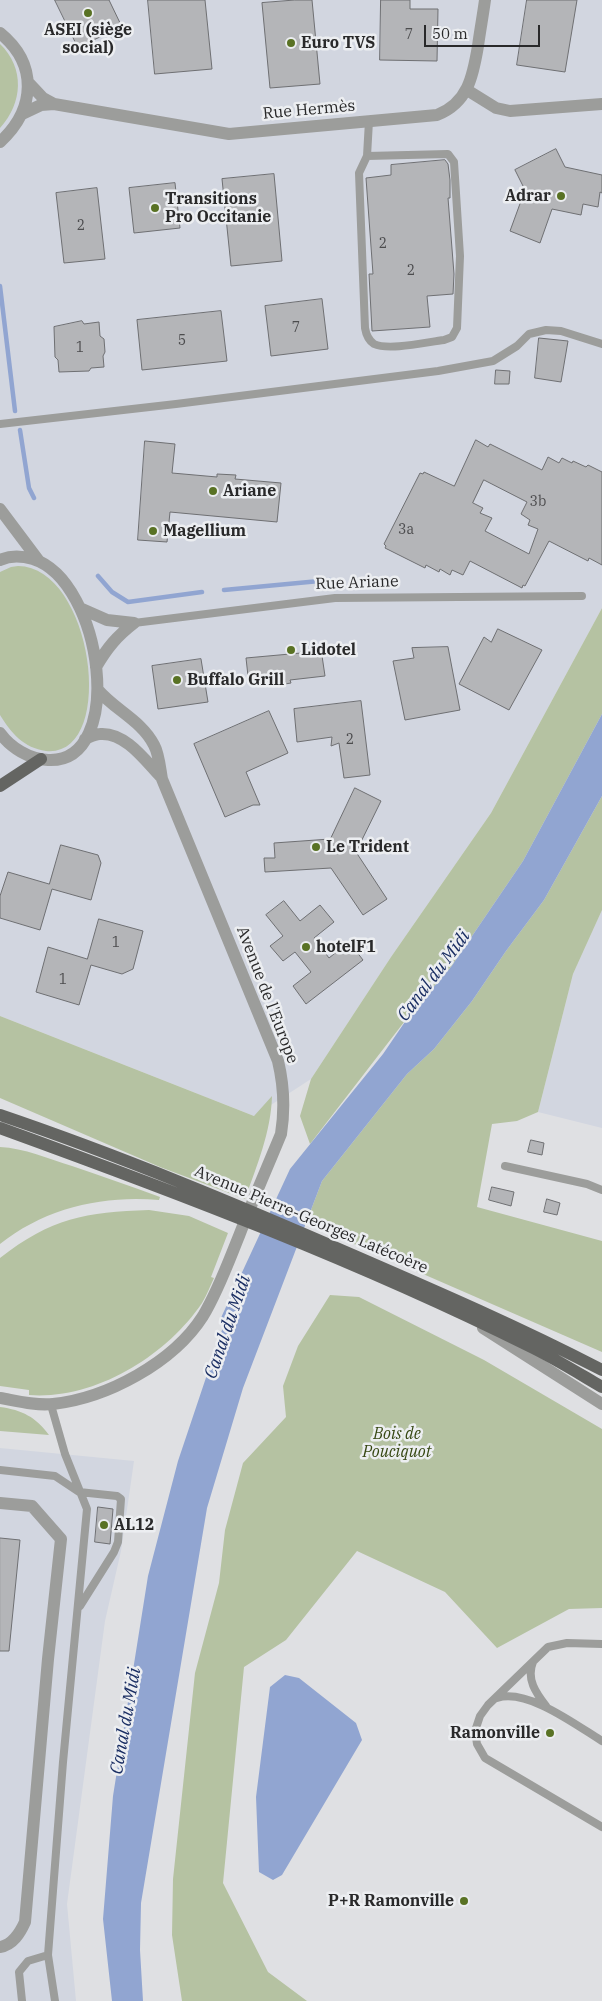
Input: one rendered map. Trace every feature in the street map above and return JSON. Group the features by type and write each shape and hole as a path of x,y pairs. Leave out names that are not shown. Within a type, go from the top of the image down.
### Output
{"main road":[{"path":"0,786 41,759"},
{"path":"0,1110 37,1128"},
{"name":"Avenue Pierre-Georges Latécoère","path":"0,1115 37,1128 355,1261 461,1302 602,1369"},
{"name":"Avenue Pierre-Georges Latécoère","path":"0,1128 118,1172 215,1202"},
{"path":"0,1138 118,1172"},
{"name":"Avenue Pierre-Georges Latécoère","path":"355,1261 530,1347 602,1387"}],"street":[{"name":"Rue Hermès","path":"22,114 41,105 54,104 229,134 437,116 454,106 467,90 474,71 485,0"},
{"path":"0,32 12,42 23,61 28,82 27,98 22,114 13,129 0,142"},
{"name":"Rue Hermès","path":"28,82 43,98 54,104"},
{"path":"467,90 496,108 510,111 602,104"},
{"path":"0,508 39,561 63,580 73,592 82,610 91,637 98,690 96,711 91,729 76,750 64,758 41,759 16,749 0,733"},
{"path":"0,560 15,556 39,561"},
{"name":"Rue Ariane","path":"82,610 107,620 134,623"},
{"path":"96,667 112,642 134,623"},
{"name":"Avenue de l'Europe","path":"0,1398 51,1405 84,1399 141,1373 165,1356 188,1334 202,1318 218,1288 281,1134 284,1116 283,1090 278,1061 162,779 154,745 141,727 108,701 98,690"},
{"name":"Avenue de l'Europe","path":"85,739 98,734 110,734 122,740 138,752 162,779"},
{"name":"Avenue Pierre-Georges Latécoère","path":"462,1315 602,1404"},
{"path":"0,1503 32,1506 61,1539 48,1659 25,1922 18,1935 6,1946 0,1948"}],"lane":[{"path":"366,156 448,154 454,162 460,256 457,328 452,337 444,340 384,347 373,343 367,337 365,328 359,173 366,156 369,121"},
{"path":"0,424 438,371 493,361 517,346 529,334 546,330 561,331 602,344"},
{"name":"Rue Ariane","path":"134,623 335,598 582,596"},
{"path":"505,1166 587,1184 602,1190"},
{"path":"51,1405 79,1492 87,1509 63,1762 48,1955 54,2001"},
{"path":"0,1470 55,1476 79,1492 117,1496 121,1499 118,1542 114,1552 79,1607"},
{"path":"602,1644 567,1644 548,1647 480,1716 475,1732 477,1744 485,1758 602,1827"},
{"path":"534,1660 531,1668 531,1680 534,1691 548,1708"},
{"path":"495,1699 507,1695 527,1698 548,1708 602,1741"},
{"path":"22,2001 19,1972 28,1961 48,1955"}],"shaded area":[{"path":"0,0 602,0 602,608 491,813 391,957 311,1079 254,1116 0,1016"},
{"path":"602,910 602,1128 538,1112 573,974"},
{"path":"0,1448 134,1461 121,1551 105,1621 67,1904 76,2001 0,2001"}],"green space":[{"path":"0,44 14,64 18,86 13,108 0,128"},
{"path":"18,566 44,575 65,596 79,627 88,662 89,696 83,725 69,745 46,751 31,747 19,739 0,715 0,572"},
{"path":"602,608 602,714 523,861 451,967 411,1013 310,1144 300,1116 311,1079 391,957 491,813"},
{"path":"602,796 602,910 573,974 538,1112 517,1121 492,1124 477,1207 602,1241 602,1352 306,1223 322,1181 407,1074 434,1049 472,1001 544,900"},
{"path":"0,1016 254,1116 272,1096 266,1135 245,1199 160,1167 0,1098"},
{"path":"0,1147 36,1154 160,1197 159,1200 117,1200 75,1207 36,1221 0,1244"},
{"path":"149,1210 189,1216 228,1233 211,1277 214,1278 207,1294 187,1322 149,1357 127,1371 103,1382 79,1390 54,1395 29,1395 29,1390 0,1386 0,1258 36,1234 70,1220 106,1213"},
{"name":"Bois de Pouciquot","path":"330,1295 359,1297 484,1360 602,1429 602,1608 569,1609 497,1648 445,1592 357,1551 286,1640 244,1667 223,1883 268,1972 307,2001 182,2001 172,1935 173,1879 195,1673 219,1583 225,1530 243,1463 286,1417 283,1386 298,1346"},
{"path":"0,1407 28,1415 39,1423 49,1435 0,1431"}],"water":[{"name":"Canal du Midi","path":"602,714 602,796 544,900 472,1001 434,1049 407,1074 322,1181 243,1388 207,1508 141,1903 140,1950 143,2001 112,2001 103,1919 113,1796 148,1576 178,1461 223,1327 219,1322 290,1169 383,1054 411,1013 451,967 523,861"},
{"path":"285,1675 299,1678 356,1723 362,1740 282,1875 273,1880 259,1872 256,1797 270,1687"}],"building":[{"name":"ASEI (siège social)","path":"55,0 109,0 122,27 78,47"},
{"path":"148,0 205,0 212,69 155,74"},
{"name":"Euro TVS","path":"312,0 320,84 270,88 262,3"},
{"path":"381,0 410,0 410,9 438,9 437,61 380,60"},
{"path":"527,0 577,0 565,72 517,65"},
{"name":"Adrar","path":"556,149 565,167 602,175 602,193 600,192 598,207 583,204 581,215 552,209 540,243 510,231 525,190 515,170"},
{"path":"445,160 448,164 450,180 450,198 448,198 454,274 453,294 427,296 430,327 372,331 369,274 373,274 366,178 391,175 391,165"},
{"path":"274,174 282,261 231,266 222,179"},
{"name":"Transitions Pro Occitanie","path":"175,183 180,228 134,233 129,188"},
{"path":"97,188 105,259 64,263 56,193"},
{"path":"322,299 328,349 271,356 265,306"},
{"path":"221,311 227,361 142,370 137,320"},
{"path":"82,321 84,324 99,322 100,336 104,339 104,367 91,368 89,371 59,372 58,360 55,357 54,327"},
{"path":"539,338 568,341 561,382 535,378"},
{"path":"496,370 510,371 509,384 495,384"},
{"path":"476,440 488,447 490,444 542,470 548,457 559,463 562,458 586,467 588,465 602,472 602,565 589,558 588,561 549,541 525,586 523,585 522,588 470,561 463,575 452,570 450,575 440,569 439,572 426,565 425,568 385,548 384,544 420,473 423,474 424,472 454,486","holes":["484,480 527,502 521,514 530,520 528,525 538,529 529,554 485,531 492,518 480,513 483,508 473,503"]},
{"name":"Ariane","path":"145,441 175,444 172,473 217,477 217,474 236,475 235,479 281,483 277,522 170,512 167,542 138,540"},
{"path":"498,629 542,650 509,710 459,684 484,637 491,642"},
{"path":"448,647 460,710 405,720 393,661 414,658 412,648"},
{"path":"321,649 325,676 290,680 291,683 273,686 273,682 249,685 246,658 301,653 301,651"},
{"path":"201,659 208,702 158,709 152,666"},
{"path":"361,701 370,775 344,778 339,743 331,746 332,737 297,742 294,709"},
{"path":"269,711 288,753 246,772 260,805 253,805 225,817 194,744"},
{"name":"Le Trident","path":"355,788 381,801 356,852 387,899 363,915 331,868 265,872 264,858 275,858 274,843 330,839"},
{"path":"61,845 98,855 101,863 91,900 52,889 40,930 0,918 0,896 8,872 49,884"},
{"name":"hotelF1","path":"284,901 300,921 320,905 334,922 314,938 329,958 349,942 363,960 306,1004 293,986 311,972 295,952 283,961 270,946 283,936 266,915"},
{"path":"99,919 143,931 133,969 122,974 91,965 79,1005 36,992 48,947 87,959"},
{"path":"531,1140 544,1143 542,1155 528,1152"},
{"path":"492,1187 514,1192 511,1206 489,1200"},
{"path":"547,1199 560,1203 557,1215 544,1212"},
{"name":"AL12","path":"98,1507 113,1509 110,1544 95,1542"},
{"path":"0,1538 20,1540 9,1651 0,1651"}],"waterway":[{"path":"0,286 15,411"},
{"path":"20,430 29,488 34,498"},
{"path":"98,576 112,592 128,602 202,592"},
{"path":"224,590 330,580"}],"place":[{"name":"ASEI (siège social)","path":"88,13"},
{"name":"Euro TVS","path":"291,43"},
{"name":"Adrar","path":"561,196"},
{"name":"Transitions Pro Occitanie","path":"155,208"},
{"name":"Ariane","path":"213,491"},
{"name":"Magellium","path":"153,531"},
{"name":"Lidotel","path":"291,650"},
{"name":"Buffalo Grill","path":"177,680"},
{"name":"Le Trident","path":"316,847"},
{"name":"hotelF1","path":"306,947"},
{"name":"AL12","path":"104,1525"},
{"name":"Ramonville","path":"550,1733"},
{"name":"P+R Ramonville","path":"464,1901"}]}
